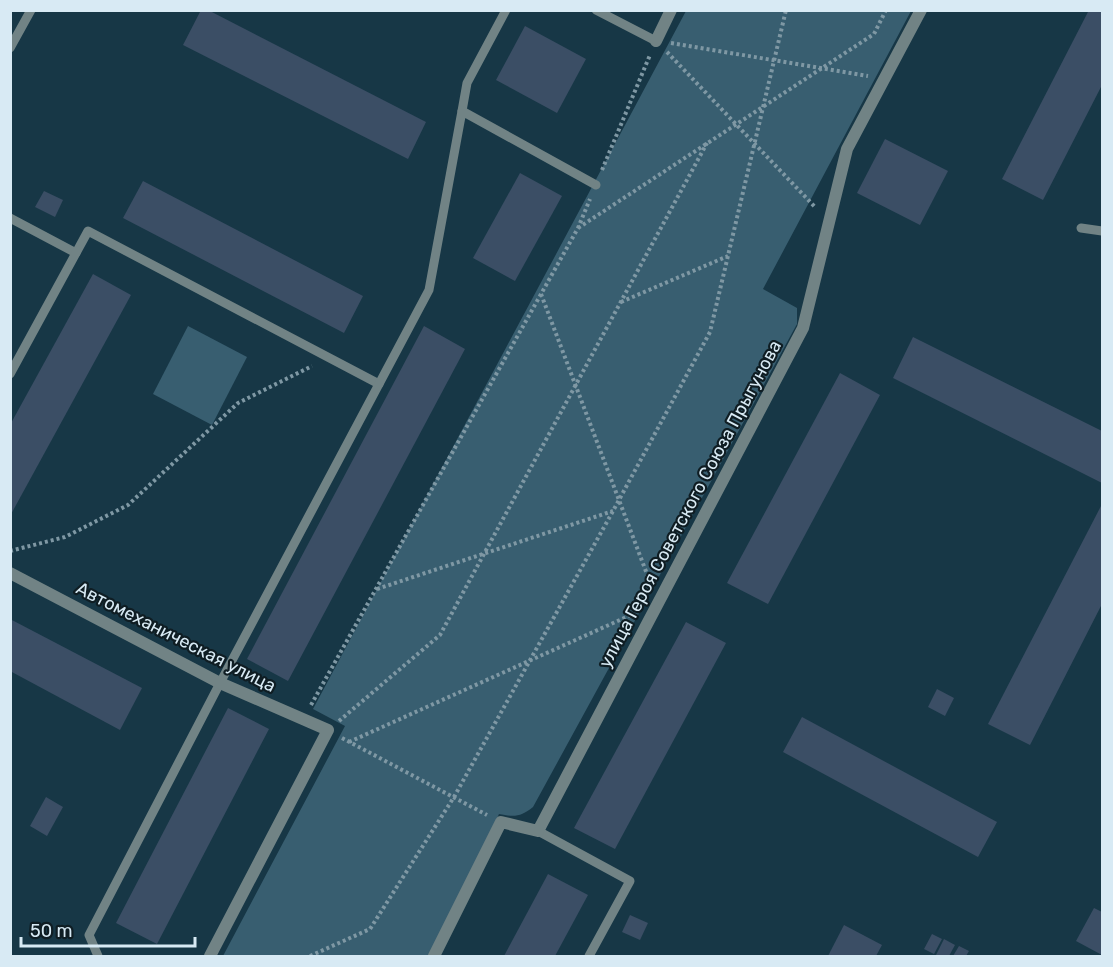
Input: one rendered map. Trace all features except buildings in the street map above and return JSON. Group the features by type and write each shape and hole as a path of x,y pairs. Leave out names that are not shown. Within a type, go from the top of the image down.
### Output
{"street":[{"path":"656,41 671,10"},
{"name":"улица Героя Советского Союза Прыгунова","path":"538,831 803,328 848,149 921,10"},
{"name":"Автомеханическая улица","path":"10,573 220,683 328,730"},
{"path":"210,957 328,730"},
{"path":"434,957 501,822 538,831"}],"lane":[{"path":"10,48 31,10"},
{"path":"98,957 89,935 429,290 467,83 506,10"},
{"path":"596,10 656,41"},
{"path":"462,111 596,184"},
{"path":"10,218 76,253"},
{"path":"1081,228 1102,231"},
{"path":"10,374 88,231 379,384"},
{"path":"538,831 630,881 589,957"}],"path":[{"path":"310,957 370,929 454,797 710,332 786,10"},
{"path":"578,228 874,34 886,10"},
{"path":"656,41 885,79"},
{"path":"656,41 830,222"},
{"path":"303,719 578,228 656,41"},
{"path":"501,822 328,730 440,635 707,143"},
{"path":"620,302 728,256"},
{"path":"349,742 658,603 541,293"},
{"path":"10,550 65,537 128,505 238,403 329,357"},
{"path":"376,589 613,511"}],"shaded area":[{"path":"686,11 911,11 763,289 797,308 797,324 533,807 517,815 499,814 429,956 223,956 345,726 313,709"},
{"path":"188,326 247,357 212,425 153,394"}]}
